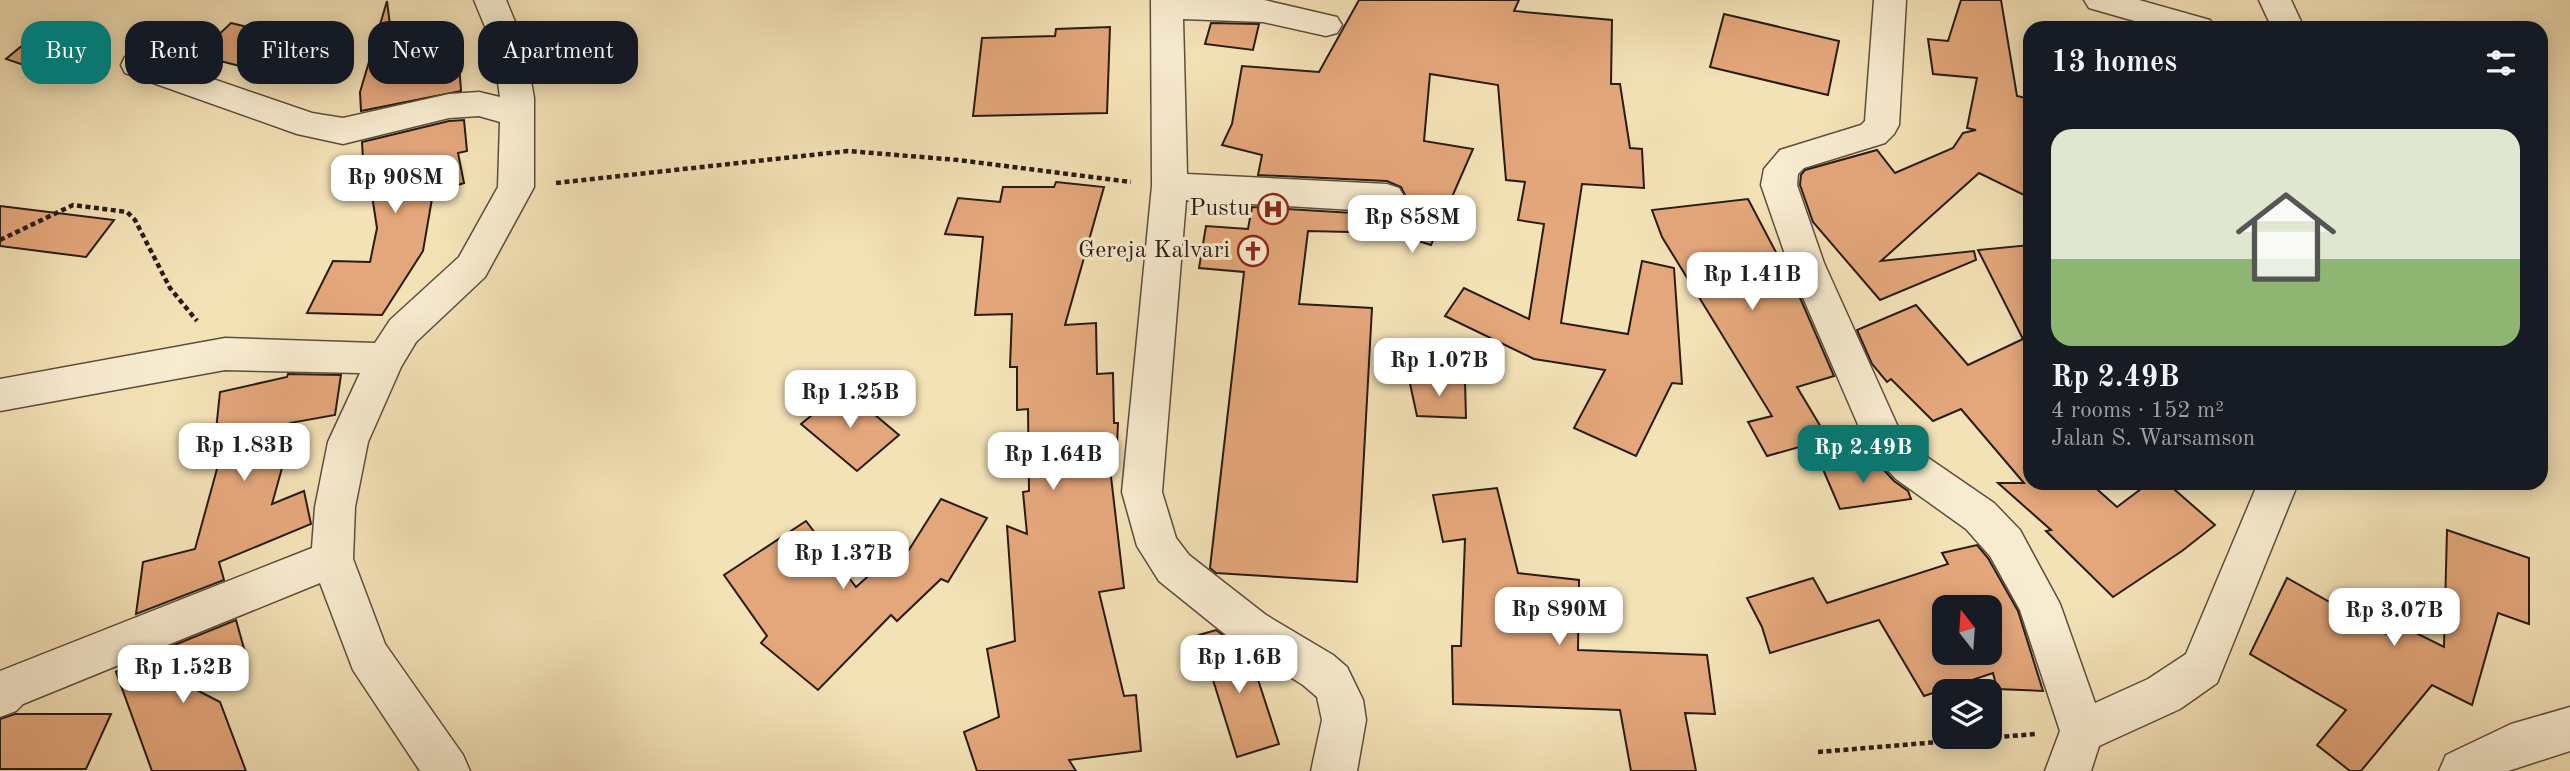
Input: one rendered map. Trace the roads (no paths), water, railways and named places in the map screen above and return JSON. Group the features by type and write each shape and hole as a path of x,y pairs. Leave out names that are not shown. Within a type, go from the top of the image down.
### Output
{"street":[{"path":"447,771 368,656 332,559 334,507 348,442 385,359 402,331 472,267 516,187 517,97 509,46 490,0"},
{"path":"1890,0 1882,125 1873,134 1792,159 1781,169 1779,185 1806,263 1883,438 1910,467 1980,516 2005,543 2039,604 2081,731 2068,771"},
{"path":"2100,0 2174,21"},
{"path":"2275,0 2285,21"},
{"path":"1326,26 1263,11 1168,4 1170,187 1142,492 1158,546 1174,568 1251,629 1318,670 1332,682 1341,700 1344,720 1335,771"},
{"path":"191,84 309,125 343,131 449,106 479,104 517,114"},
{"path":"1170,187 1387,198"},
{"path":"0,395 225,354 316,354 385,359"},
{"path":"2081,731 2164,694 2202,667 2275,490"},
{"path":"0,696 8,689 332,559"},
{"path":"2462,771 2511,746 2570,729"}],"place":[{"name":"Pustu","path":"1273,209"},
{"name":"Gereja Kalvari","path":"1253,251"}]}
